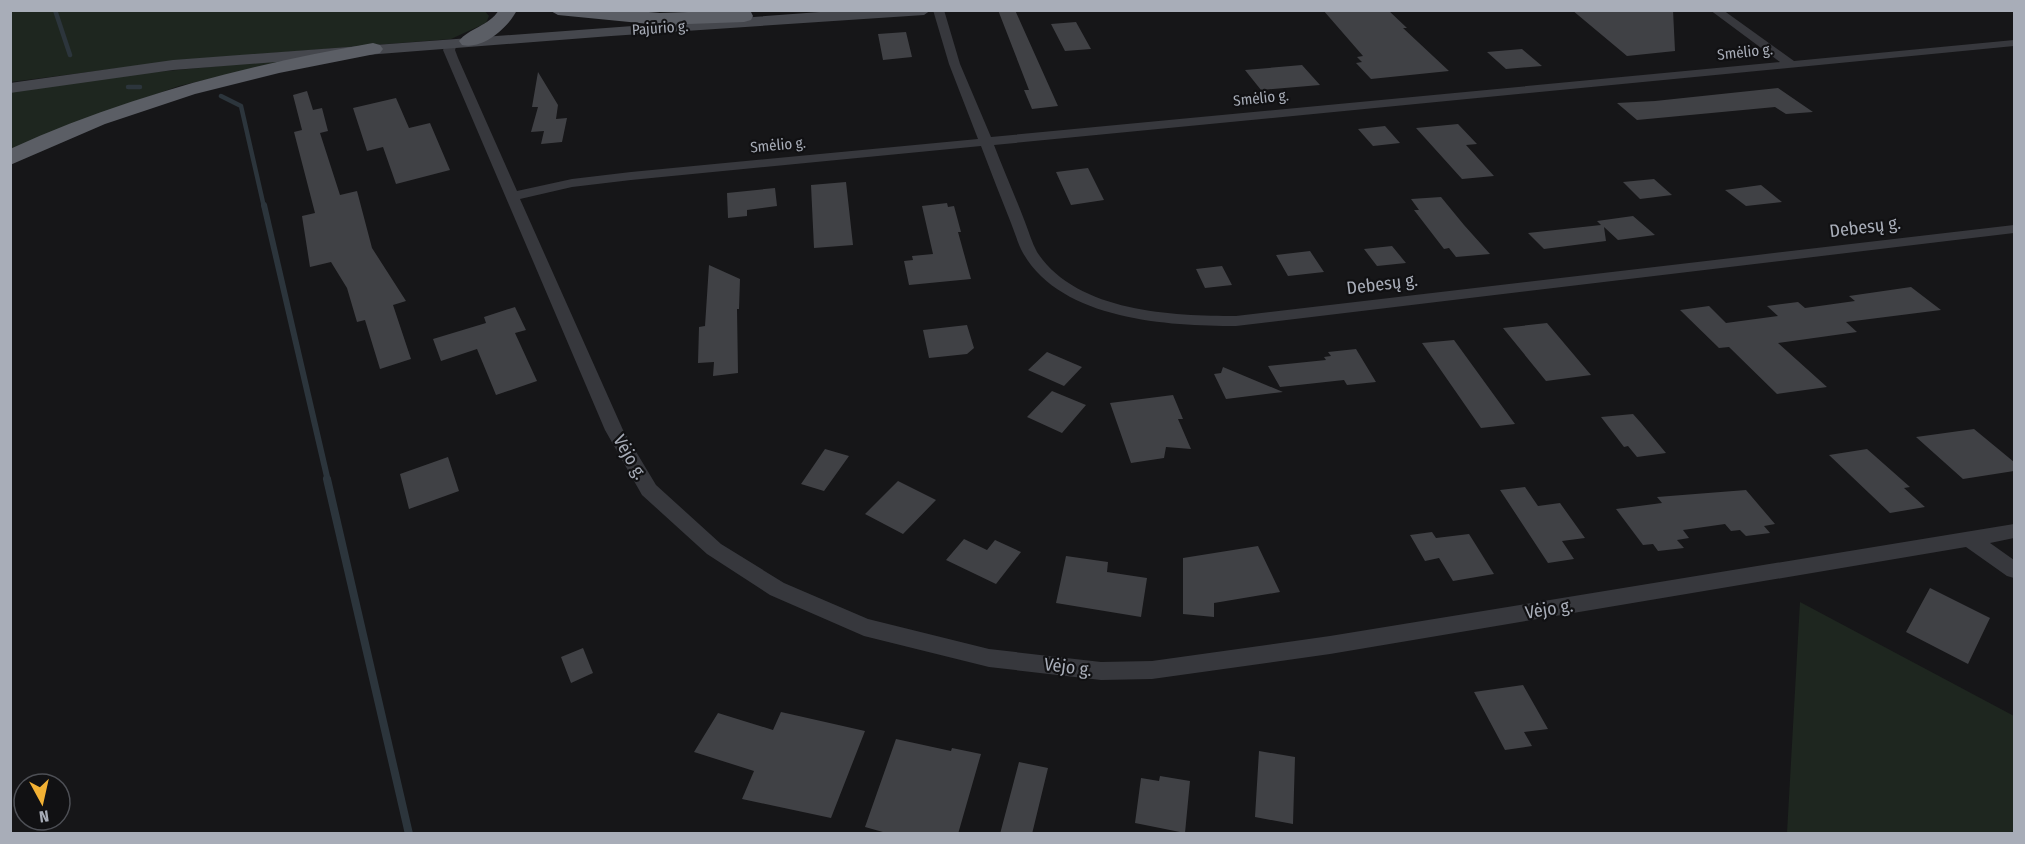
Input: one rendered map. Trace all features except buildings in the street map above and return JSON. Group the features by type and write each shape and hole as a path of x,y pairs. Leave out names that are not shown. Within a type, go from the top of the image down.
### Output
{"highway":[{"path":"460,42 492,28 503,19 508,10"},
{"path":"558,10 744,16"},
{"path":"10,158 81,125 179,91 265,69 373,49"}],"main road":[{"name":"Pajūrio g.","path":"612,31 804,10"},
{"name":"Pajūrio g.","path":"10,88 162,66 460,42 924,10"}],"street":[{"name":"Debesų g.","path":"938,10 986,142 1030,253 1048,275 1069,289 1099,303 1146,315 1189,321 1236,321 2014,229"},
{"path":"1715,10 1791,64"},
{"name":"Vėjo g.","path":"460,42 448,50 614,430 649,490 714,549 777,589 864,627 989,658 1101,671 1152,670 1330,645 2014,531"},
{"name":"Smėlio g.","path":"513,196 572,183 631,176 2014,43"},
{"path":"1970,539 2014,570"}],"shaded area":[{"path":"484,10 489,16 486,23 451,39 183,60 11,82 10,11"},
{"path":"294,59 179,86 103,113 11,152 11,92 146,73"},
{"path":"1800,602 2014,716 2014,833 1787,833"}],"waterway":[{"path":"55,10 70,55"},
{"path":"128,87 140,87"},
{"path":"221,96 241,106 264,207"},
{"path":"264,205 328,481"},
{"path":"327,479 409,834"}]}
